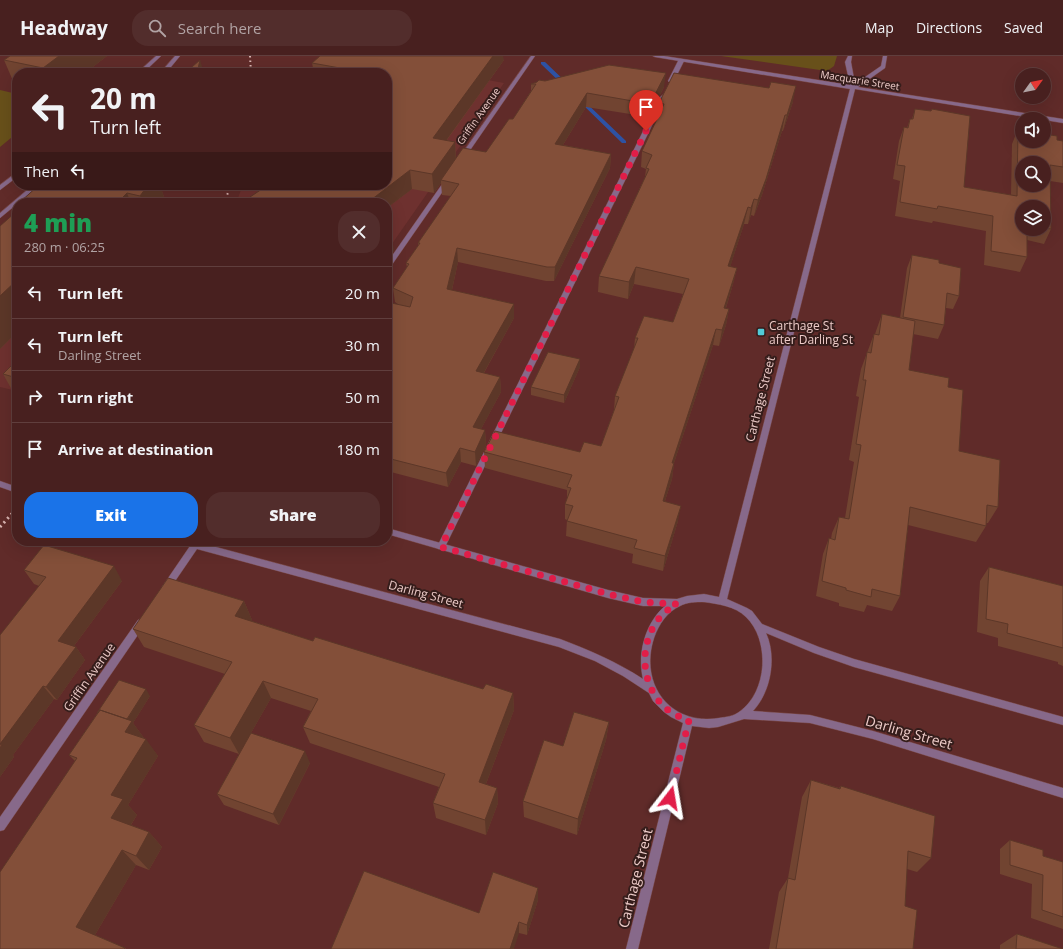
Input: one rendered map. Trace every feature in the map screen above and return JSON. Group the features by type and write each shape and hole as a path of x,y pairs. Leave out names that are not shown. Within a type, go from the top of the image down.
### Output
{"street":[{"path":"146,68 160,56"},
{"path":"167,68 178,56"},
{"name":"Griffin Avenue","path":"458,165 533,56"},
{"name":"Macquarie Street","path":"655,56 1063,121"},
{"name":"Carthage Street","path":"722,600 853,88 848,62 850,56"},
{"path":"853,88 883,67 885,56"},
{"path":"441,547 681,61"},
{"path":"0,188 12,178"},
{"path":"392,261 449,178"},
{"path":"21,198 30,190"},
{"path":"0,216 12,206"},
{"path":"0,484 12,488"},
{"path":"392,533 608,594 643,602 677,604"},
{"path":"159,597 191,546"},
{"name":"Darling Street","path":"208,546 560,643 598,658 626,673 651,690"},
{"path":"704,598 722,600 738,606 749,614 760,627 766,641 766,674 762,689 744,715 725,722 708,724 689,720 672,713 660,703 651,690 646,673 648,641 654,627 664,613 677,604 690,599 704,598"},
{"name":"Griffin Avenue","path":"0,826 145,617"},
{"path":"760,627 854,663 1063,721"},
{"name":"Darling Street","path":"744,715 810,719 873,735 1063,793"},
{"name":"Carthage Street","path":"632,949 689,720"}],"shaded area":[{"path":"329,56 428,69 504,83 392,244 392,198 238,198 241,190 392,190 392,68 318,68"},
{"path":"721,56 837,56 834,66 827,71"},
{"path":"0,90 12,93 12,137 0,147"},
{"path":"12,257 12,390 0,387 0,268"}],"building":[{"path":"10,56 59,56 43,68 4,60"},
{"path":"320,56 493,56 433,138 455,142 432,174 410,170 392,184 392,68 340,68 312,63"},
{"path":"200,60 198,68 191,68"},
{"path":"609,65 666,73 650,104 587,93 555,144 611,154 555,267 547,267 457,248 447,289 514,304 476,371 500,377 473,427 485,430 475,452 460,448 446,473 392,459 392,303 410,307 413,297 393,288 409,264 406,263 420,243 418,243 459,184 441,180 463,148 486,152 509,119 513,119 536,84 531,84 539,80 545,81"},
{"path":"674,73 769,88 771,82 796,86 787,115 785,115 766,179 758,200 754,199 751,208 748,207 728,266 737,268 724,308 729,309 722,330 716,329 672,463 674,463 663,501 681,506 665,556 634,548 637,540 567,521 573,506 565,504 571,488 567,487 572,475 484,452 495,431 580,452 584,442 601,446 619,397 615,396 638,338 635,338 644,316 673,322 689,279 636,267 629,282 599,276 649,169 646,168 652,155 642,151 664,104 659,103"},
{"path":"915,109 931,111 932,109 970,116 964,187 1017,196 1017,192 1050,192 1051,200 1015,200 1015,236 1027,236 1027,257 991,251 993,216 938,206 937,209 900,202 905,166 897,165 904,127 908,128 910,119 913,119"},
{"path":"1051,135 1057,136 1057,140 1063,141 1063,167 1051,165 1051,156 1018,156 1018,148 1051,148"},
{"path":"33,190 144,190 140,196 127,193 122,198 25,198"},
{"path":"260,190 384,190 374,198 250,197"},
{"path":"12,215 12,285 0,296 0,226"},
{"path":"912,255 939,260 939,263 961,268 959,296 947,293 944,325 903,317"},
{"path":"882,314 915,321 909,370 949,378 948,387 963,390 959,451 1000,460 998,507 987,505 986,526 910,507 900,596 872,589 871,597 822,581 829,538 835,540 839,517 849,519 861,445 856,444 866,380 863,380 867,352 871,353 874,334 879,335"},
{"path":"548,352 580,359 564,395 531,387"},
{"path":"12,365 12,377 3,374"},
{"path":"43,546 47,546 114,566 58,641 76,647 46,687 43,686 0,744 0,635 46,577 24,570"},
{"path":"989,567 1063,586 1063,648 1007,633 1008,624 986,619"},
{"path":"168,578 244,601 235,616 313,641 315,637 483,689 486,684 513,693 479,782 497,788 485,820 433,803 445,774 303,727 318,699 263,681 230,738 194,725 232,662 133,629"},
{"path":"119,680 146,689 127,719 100,710 97,713"},
{"path":"100,710 132,721 125,732 146,739 111,795 123,799 111,818 149,832 136,856 122,850 76,927 125,948 0,949 0,872 77,758 69,755"},
{"path":"574,712 609,722 578,819 523,801 544,740 563,746"},
{"path":"251,733 305,751 273,814 217,794"},
{"path":"811,780 840,789 841,786 935,816 931,858 908,851 905,906 917,910 913,949 776,949 788,878 795,880"},
{"path":"1010,840 1043,850 1043,856 1063,862 1063,917 1042,910 1043,875 1010,865"},
{"path":"364,871 479,913 493,872 538,888 527,925 519,922 510,949 331,949"},
{"path":"1017,934 1063,949 1016,949"}],"waterway":[{"path":"543,63 567,86"},
{"path":"580,99 624,142"}],"railway":[{"path":"250,56 251,68"},
{"path":"226,198 229,190"},
{"path":"0,527 12,514"}],"place":[{"name":"Carthage St after Darling St","path":"761,332"}],"route":[{"path":"646,131 441,547 608,594 643,602 677,604 664,613 654,627 648,641 645,658 646,673 651,690 660,703 672,713 689,720 670,798"}]}
